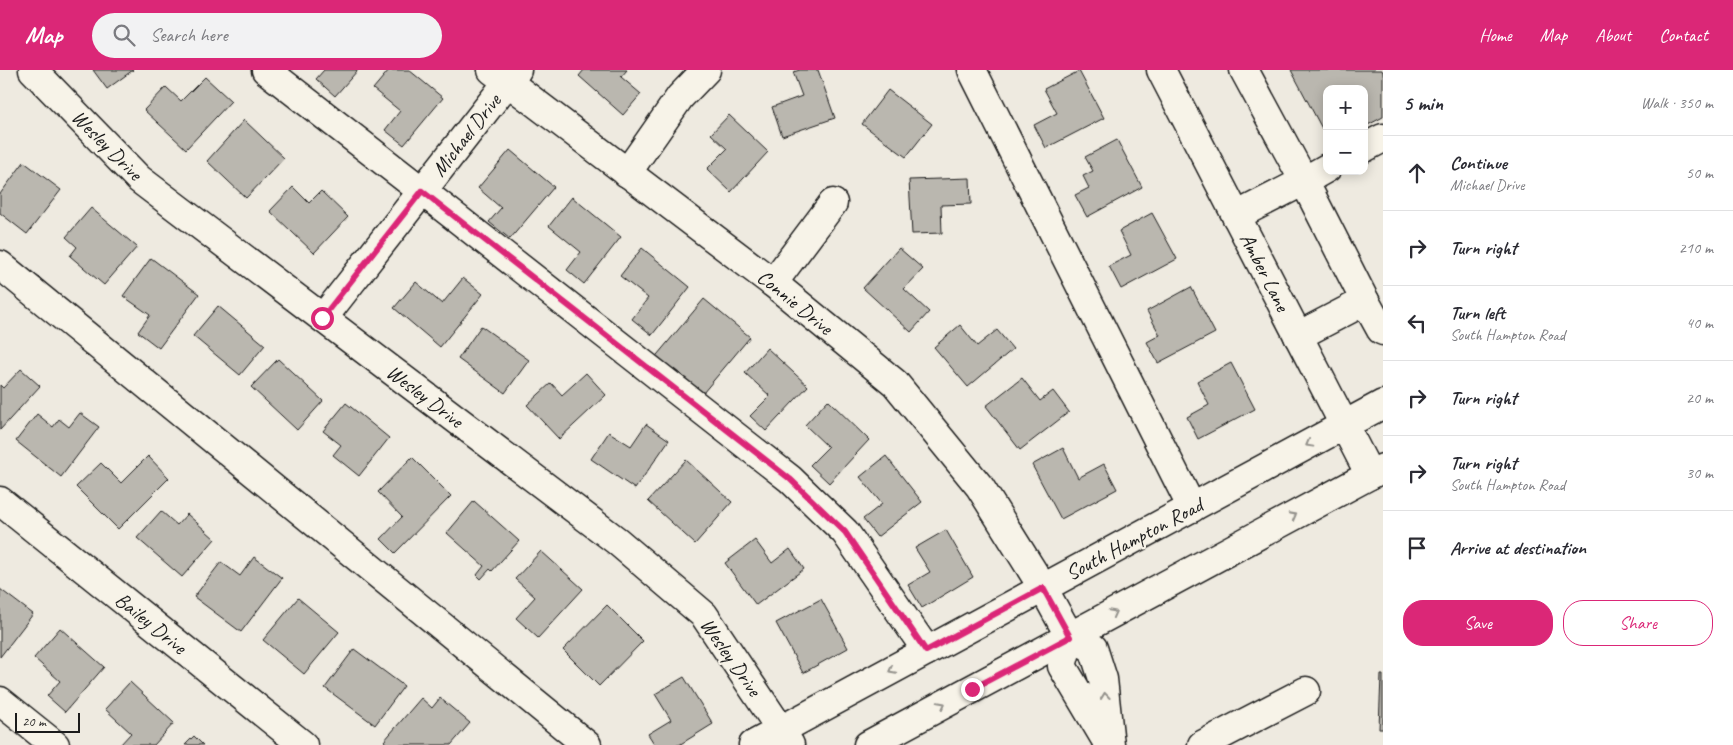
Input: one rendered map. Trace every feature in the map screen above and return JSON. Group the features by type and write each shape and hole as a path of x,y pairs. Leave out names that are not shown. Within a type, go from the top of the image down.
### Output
{"street":[{"name":"Wesley Drive","path":"33,70 139,179 617,540 704,615 786,737"},
{"path":"266,70 790,479 845,532 926,651"},
{"path":"627,173 680,97 706,70"},
{"path":"972,70 1192,508"},
{"name":"Amber Lane","path":"1161,70 1344,425 1376,471"},
{"path":"1244,70 1315,175 1365,301 1383,331"},
{"name":"Michael Drive","path":"322,318 422,191 506,74"},
{"name":"Connie Drive","path":"506,74 627,173 773,283 895,383 980,487 1043,588 1070,637"},
{"path":"1368,146 1383,138"},
{"path":"1236,216 1315,175"},
{"path":"773,283 833,202"},
{"path":"0,265 587,745"},
{"path":"1298,336 1365,301"},
{"name":"South Hampton Road","path":"753,745 786,737 926,651 1383,404"},
{"path":"868,745 1376,471"},
{"name":"Bailey Drive","path":"0,501 303,745"},
{"path":"1070,637 1093,648 1103,679 1110,745"},
{"path":"1202,745 1306,691"},
{"path":"0,701 55,745"}],"building":[{"path":"93,70 133,70 107,89"},
{"path":"324,70 358,70 335,96 316,79"},
{"path":"389,70 409,70 443,98 404,145 385,130 400,111 373,89"},
{"path":"584,70 627,70 621,77 641,94 623,115 579,76"},
{"path":"818,70 835,118 782,136 772,107 802,96 793,72"},
{"path":"1291,70 1382,70 1383,117 1368,125 1368,85 1323,85 1323,130"},
{"path":"1079,71 1104,118 1046,148 1034,125 1057,113 1044,89"},
{"path":"205,77 231,101 186,149 144,110 166,87 181,101"},
{"path":"888,90 932,124 906,157 862,124"},
{"path":"729,115 768,152 731,192 707,169 727,149 711,134"},
{"path":"244,120 284,158 246,198 207,161"},
{"path":"1117,140 1142,187 1087,217 1075,195 1089,188 1083,176 1093,171 1085,157"},
{"path":"510,150 554,187 510,239 489,222 501,208 478,188"},
{"path":"24,162 61,190 27,234 0,213 0,194"},
{"path":"970,178 971,204 941,205 942,233 912,234 909,180"},
{"path":"293,187 309,203 321,191 348,217 314,253 270,211"},
{"path":"572,197 621,237 584,284 567,270 581,252 549,226"},
{"path":"91,208 137,247 104,285 70,256 77,247 66,237"},
{"path":"1152,213 1177,259 1121,289 1109,266 1131,255 1119,231"},
{"path":"642,248 690,287 652,335 632,319 648,298 620,276"},
{"path":"899,248 923,269 904,289 929,312 911,332 863,288"},
{"path":"151,258 199,294 159,348 138,332 150,315 123,296"},
{"path":"463,278 483,294 440,347 394,308 416,282 442,304"},
{"path":"1191,287 1215,333 1158,363 1147,342 1160,335 1147,311"},
{"path":"704,299 750,337 698,399 652,361"},
{"path":"218,306 265,345 240,375 193,336"},
{"path":"960,325 977,346 997,330 1013,349 968,387 934,347"},
{"path":"481,326 529,360 505,393 458,359"},
{"path":"767,348 808,386 766,431 750,416 770,396 745,373"},
{"path":"278,359 323,401 297,430 251,387"},
{"path":"1231,363 1255,409 1198,439 1187,417 1209,405 1197,381"},
{"path":"21,369 40,386 0,430 0,385 3,388"},
{"path":"586,373 606,395 559,439 527,405 551,383 562,395"},
{"path":"1022,378 1040,401 1053,391 1069,412 1020,450 986,406"},
{"path":"828,400 869,440 829,483 810,465 828,447 805,425"},
{"path":"346,403 389,438 359,476 333,455 341,445 323,431"},
{"path":"80,413 99,427 61,477 16,441 37,414 53,427 59,419 69,427"},
{"path":"646,424 669,440 635,489 591,459 609,432 631,446"},
{"path":"1063,448 1078,478 1104,464 1117,489 1061,519 1032,465"},
{"path":"148,456 169,478 118,529 76,487 101,463 121,483"},
{"path":"886,456 922,502 877,537 863,519 882,504 860,477"},
{"path":"412,457 451,496 395,553 381,539 402,517 378,492"},
{"path":"686,460 732,502 695,544 648,501"},
{"path":"474,501 519,541 492,571 490,569 481,579 477,575 484,566 447,533"},
{"path":"161,511 177,525 187,514 215,539 182,577 137,538"},
{"path":"946,530 973,577 922,608 908,585 930,572 915,548"},
{"path":"755,540 772,563 790,549 804,569 756,605 725,563"},
{"path":"541,551 583,589 538,638 516,618 535,597 515,579"},
{"path":"254,557 282,578 241,632 194,597 221,562 240,576"},
{"path":"0,589 33,614 0,657"},
{"path":"298,598 339,632 304,674 263,640"},
{"path":"821,599 848,648 803,673 776,623"},
{"path":"607,605 643,641 599,686 563,650"},
{"path":"60,628 104,667 65,712 47,696 60,681 34,658"},
{"path":"354,649 404,686 375,725 325,688"},
{"path":"1381,675 1383,675 1383,729 1379,729"},
{"path":"684,677 713,724 679,745 655,745 648,734 671,720 655,694"},
{"path":"130,682 174,723 154,745 120,745 131,733 105,709"},
{"path":"421,698 432,708 440,698 470,723 451,745 388,745 384,741"},
{"path":"194,736 203,745 185,745"}],"route":[{"path":"322,318 422,191 790,479 845,532 926,651 1043,588 1070,637 972,689"}]}
